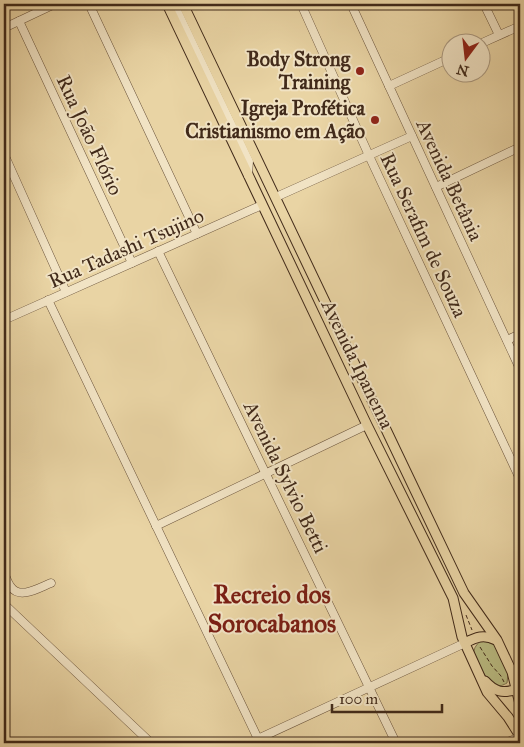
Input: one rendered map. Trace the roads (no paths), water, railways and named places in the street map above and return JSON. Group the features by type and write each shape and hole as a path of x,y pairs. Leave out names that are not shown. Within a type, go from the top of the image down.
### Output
{"main road":[{"name":"Avenida Ipanema","path":"166,4 367,425 453,598 458,626 487,692 508,717 520,736"},
{"name":"Avenida Ipanema","path":"182,4 464,593 497,640 519,689 520,704"},
{"path":"465,643 474,638 489,636 497,640"},
{"path":"472,659 492,688 497,691 507,692 519,689"}],"street":[{"path":"4,28 55,4"},
{"path":"88,4 197,234"},
{"path":"174,4 249,161 248,176"},
{"name":"Rua Serafim de Souza","path":"301,4 369,156 520,479"},
{"name":"Avenida Betânia","path":"351,4 520,369"},
{"path":"484,4 499,36"},
{"name":"Rua João Flório","path":"19,21 132,263"},
{"path":"492,39 520,26"},
{"path":"389,86 442,62"},
{"path":"276,197 412,136"},
{"path":"436,187 520,147"},
{"path":"4,154 66,292"},
{"name":"Rua Tadashi Tsujino","path":"4,320 262,205"},
{"name":"Avenida Sylvio Betti","path":"158,251 396,743"},
{"path":"48,300 259,741"},
{"path":"507,340 520,334"},
{"path":"156,526 367,425"},
{"path":"4,573 11,588 17,592 25,592 51,583"},
{"path":"4,604 151,743"},
{"path":"249,743 259,741 465,643"},
{"path":"504,743 520,736"}],"place":[{"name":"Body Strong Training","path":"360,71"},
{"name":"Igreja Profética Cristianismo em Ação","path":"375,120"}],"district":[{"name":"Recreio dos Sorocabanos","path":"272,608"}]}
